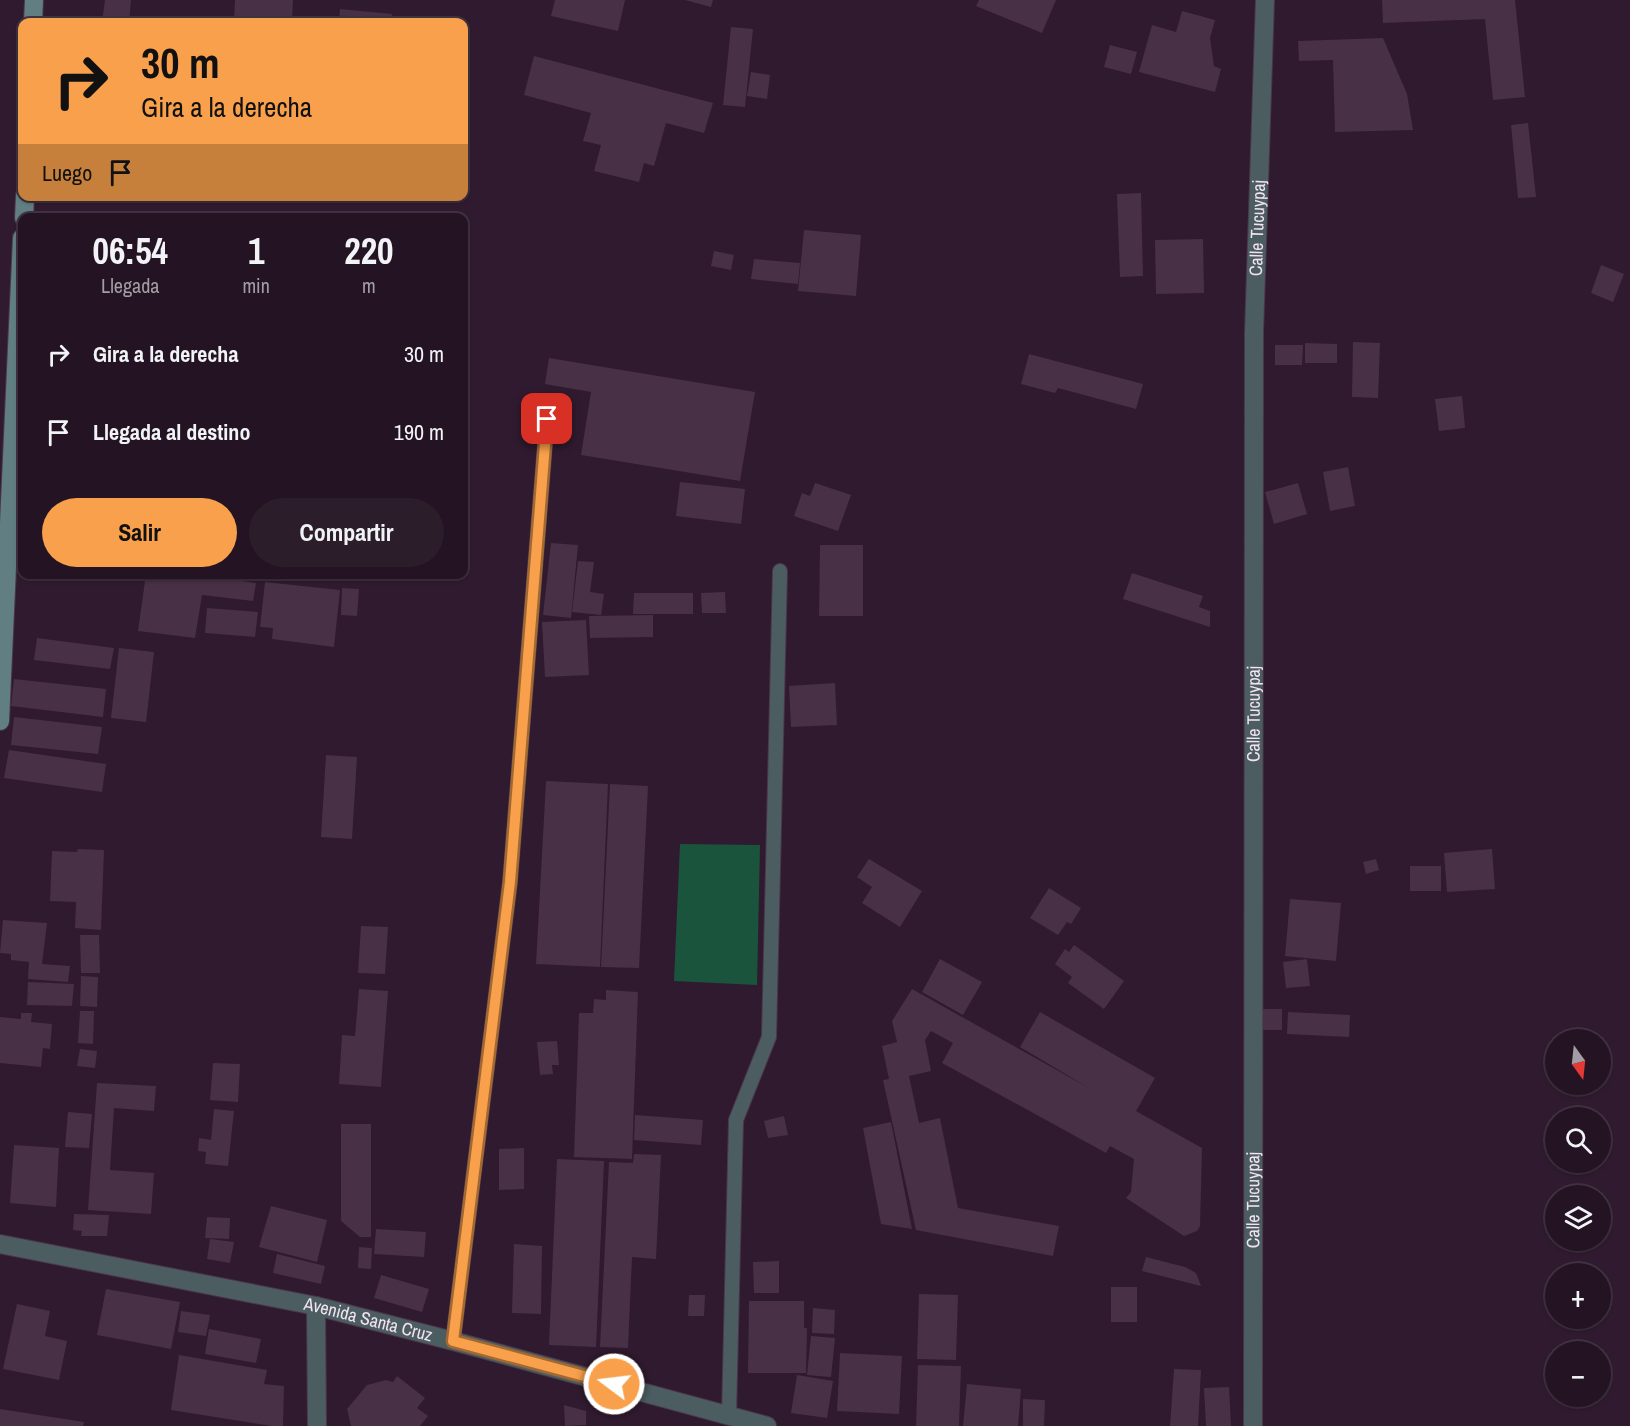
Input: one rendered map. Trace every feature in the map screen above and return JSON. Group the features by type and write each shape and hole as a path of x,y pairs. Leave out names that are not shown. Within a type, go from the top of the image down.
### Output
{"main road":[{"path":"33,18 34,0"},
{"path":"0,721 18,326"}],"street":[{"name":"Calle Tucuypaj","path":"1253,1426 1254,333 1265,0"},
{"name":"Avenida Santa Cruz","path":"0,1245 316,1306 767,1426"},
{"path":"316,1306 317,1426"}],"lane":[{"path":"453,1341 510,882 547,419"},
{"path":"729,1416 736,1120 769,1037 780,571"}],"green space":[{"path":"680,844 760,845 757,985 674,981"}],"building":[{"path":"105,0 131,0 129,18 103,18"},
{"path":"235,0 293,0 292,18 234,18"},
{"path":"555,0 625,0 618,31 551,16"},
{"path":"685,0 713,0 711,7"},
{"path":"979,0 1056,0 1042,33 976,6"},
{"path":"1382,0 1515,0 1525,97 1493,100 1485,19 1383,23"},
{"path":"340,9 392,14 392,18 339,18"},
{"path":"1182,11 1215,20 1210,38 1214,66 1221,69 1215,92 1139,72 1152,25 1176,32"},
{"path":"731,27 753,29 745,107 723,105"},
{"path":"1383,38 1407,94 1413,130 1335,132 1333,60 1299,61 1298,41"},
{"path":"1110,45 1137,52 1131,74 1104,67"},
{"path":"534,56 713,103 704,133 666,123 654,166 644,163 639,182 594,171 601,145 583,141 591,113 524,95"},
{"path":"751,72 770,75 767,99 747,96"},
{"path":"1528,123 1536,197 1518,198 1511,125"},
{"path":"1141,193 1143,276 1120,277 1117,194"},
{"path":"804,230 861,235 856,296 798,291"},
{"path":"1203,239 1204,293 1156,294 1155,240"},
{"path":"714,251 734,255 731,270 711,266"},
{"path":"754,259 800,263 798,284 751,279"},
{"path":"1601,265 1624,274 1613,302 1591,293"},
{"path":"1353,342 1380,343 1378,398 1352,397"},
{"path":"1305,343 1337,344 1337,363 1305,363"},
{"path":"1275,345 1303,345 1302,365 1275,365"},
{"path":"1029,354 1143,384 1136,409 1058,388 1055,393 1021,384"},
{"path":"549,358 755,392 740,481 581,455 591,392 545,384"},
{"path":"1462,396 1465,428 1439,431 1435,399"},
{"path":"1348,467 1355,506 1330,511 1323,472"},
{"path":"680,482 745,489 741,524 676,516"},
{"path":"815,483 851,495 838,531 794,516 802,493 810,496"},
{"path":"1298,483 1307,514 1274,524 1265,492"},
{"path":"551,543 578,545 571,618 543,615"},
{"path":"820,545 863,545 863,616 819,616"},
{"path":"578,561 594,562 590,592 604,594 601,615 572,612"},
{"path":"1132,573 1203,596 1199,607 1210,611 1210,627 1123,599"},
{"path":"145,579 228,579 256,583 253,601 202,595 195,638 138,631"},
{"path":"265,582 340,590 334,647 272,639 273,628 260,627"},
{"path":"342,588 359,589 357,616 341,615"},
{"path":"725,592 726,613 702,613 701,593"},
{"path":"634,593 693,593 693,614 633,614"},
{"path":"207,608 258,612 255,637 205,633"},
{"path":"653,615 653,637 590,638 589,616"},
{"path":"586,620 589,675 545,677 542,622"},
{"path":"37,638 114,648 110,669 34,660"},
{"path":"119,648 154,652 146,722 111,718"},
{"path":"14,679 106,689 103,717 11,706"},
{"path":"835,683 837,725 791,727 789,686"},
{"path":"14,717 102,727 98,754 11,745"},
{"path":"9,750 106,764 102,792 4,778"},
{"path":"326,755 357,757 352,839 321,837"},
{"path":"546,781 608,784 600,967 536,964"},
{"path":"610,784 648,786 639,968 601,967"},
{"path":"78,849 104,850 101,930 75,928 76,902 50,901 52,851 77,852"},
{"path":"1492,849 1495,889 1447,892 1444,853"},
{"path":"869,859 922,891 900,927 862,903 872,887 857,877"},
{"path":"1376,859 1379,870 1366,874 1363,862"},
{"path":"1410,866 1441,866 1441,891 1410,891"},
{"path":"1049,888 1081,908 1071,924 1067,922 1058,935 1030,918"},
{"path":"1290,899 1341,903 1336,961 1285,956"},
{"path":"3,920 47,923 42,964 70,966 68,982 28,979 29,962 11,960 11,954 0,953"},
{"path":"361,926 388,927 385,974 358,973"},
{"path":"80,935 99,935 100,973 81,973"},
{"path":"1074,945 1124,981 1104,1009 1068,983 1072,977 1055,964 1065,949 1069,952"},
{"path":"940,959 982,982 963,1015 922,992"},
{"path":"1307,959 1310,986 1286,988 1283,962"},
{"path":"81,976 98,977 97,1007 80,1006"},
{"path":"28,982 74,984 72,1006 27,1005"},
{"path":"359,989 388,991 381,1087 339,1084 342,1035 355,1036"},
{"path":"912,989 1089,1088 1020,1047 1040,1012 1155,1078 1136,1111 1202,1148 1200,1226 1197,1231 1184,1236 1126,1198 1131,1192 1134,1159 1110,1146 1106,1153 942,1063 953,1043 931,1031 925,1040 931,1071 909,1076 919,1123 940,1118 958,1208 1059,1226 1053,1256 916,1230 883,1080 889,1079 882,1046 897,1042 892,1021"},
{"path":"606,990 638,992 632,1159 574,1157 579,1013 593,1013 594,999 606,1000"},
{"path":"1259,1009 1282,1009 1282,1030 1259,1030"},
{"path":"80,1011 94,1011 93,1044 78,1043"},
{"path":"1288,1012 1350,1015 1349,1037 1287,1034"},
{"path":"21,1013 32,1013 31,1022 52,1024 50,1049 43,1048 41,1067 0,1063 0,1017 21,1019"},
{"path":"557,1041 559,1065 552,1065 553,1074 540,1075 537,1042"},
{"path":"80,1049 97,1051 95,1068 77,1066"},
{"path":"213,1063 240,1064 238,1102 210,1100"},
{"path":"97,1083 156,1086 154,1111 114,1108 110,1170 154,1173 151,1214 88,1210"},
{"path":"214,1109 234,1111 228,1166 205,1164 206,1152 198,1151 199,1138 211,1140"},
{"path":"68,1112 92,1114 89,1148 65,1147"},
{"path":"635,1115 703,1120 701,1145 634,1140"},
{"path":"784,1116 788,1135 768,1138 764,1121"},
{"path":"891,1122 912,1229 881,1224 863,1128"},
{"path":"341,1124 371,1124 371,1237 360,1237 341,1221"},
{"path":"14,1145 59,1148 56,1207 10,1203"},
{"path":"524,1148 524,1189 499,1190 499,1149"},
{"path":"634,1154 661,1155 656,1259 632,1257 628,1348 600,1347 609,1162 633,1163"},
{"path":"557,1159 604,1161 596,1347 549,1345"},
{"path":"271,1206 327,1220 317,1262 259,1247"},
{"path":"74,1214 109,1215 107,1236 81,1236 82,1231 73,1230"},
{"path":"207,1217 230,1218 229,1239 205,1238"},
{"path":"376,1229 426,1232 424,1257 374,1254"},
{"path":"210,1239 234,1242 230,1263 207,1259"},
{"path":"514,1244 542,1246 541,1314 512,1313"},
{"path":"359,1247 372,1248 371,1269 358,1268"},
{"path":"277,1254 325,1266 321,1284 273,1273"},
{"path":"1146,1257 1185,1267 1196,1273 1201,1286 1142,1271"},
{"path":"779,1261 779,1293 754,1293 753,1262"},
{"path":"381,1275 429,1289 422,1312 374,1298"},
{"path":"1111,1287 1137,1287 1137,1322 1111,1322"},
{"path":"106,1289 180,1302 171,1349 97,1335"},
{"path":"919,1294 958,1295 956,1360 917,1359"},
{"path":"689,1295 705,1295 704,1316 688,1316"},
{"path":"749,1301 804,1301 804,1328 807,1328 806,1373 748,1373"},
{"path":"17,1304 50,1311 45,1336 67,1341 59,1380 3,1369"},
{"path":"813,1308 835,1310 834,1334 812,1333"},
{"path":"181,1311 210,1315 206,1336 178,1332"},
{"path":"209,1329 261,1339 256,1363 205,1354"},
{"path":"811,1336 835,1338 831,1377 807,1375"},
{"path":"840,1353 902,1356 899,1414 837,1411"},
{"path":"179,1355 267,1370 264,1384 284,1386 283,1426 171,1410"},
{"path":"918,1365 961,1366 959,1426 916,1426"},
{"path":"1174,1369 1201,1370 1198,1426 1170,1426"},
{"path":"797,1375 833,1381 827,1418 791,1413"},
{"path":"397,1376 425,1398 417,1408 428,1416 420,1426 351,1426 347,1409 367,1385 386,1380 393,1382"},
{"path":"967,1384 1021,1389 1018,1426 963,1426"},
{"path":"1229,1387 1231,1426 1206,1426 1204,1388"},
{"path":"1023,1399 1045,1400 1044,1426 1023,1426"},
{"path":"564,1405 586,1411 586,1425 565,1426"},
{"path":"0,1409 84,1422 83,1426 0,1426"}],"route":[{"path":"547,419 510,882 453,1341 614,1384"}]}
